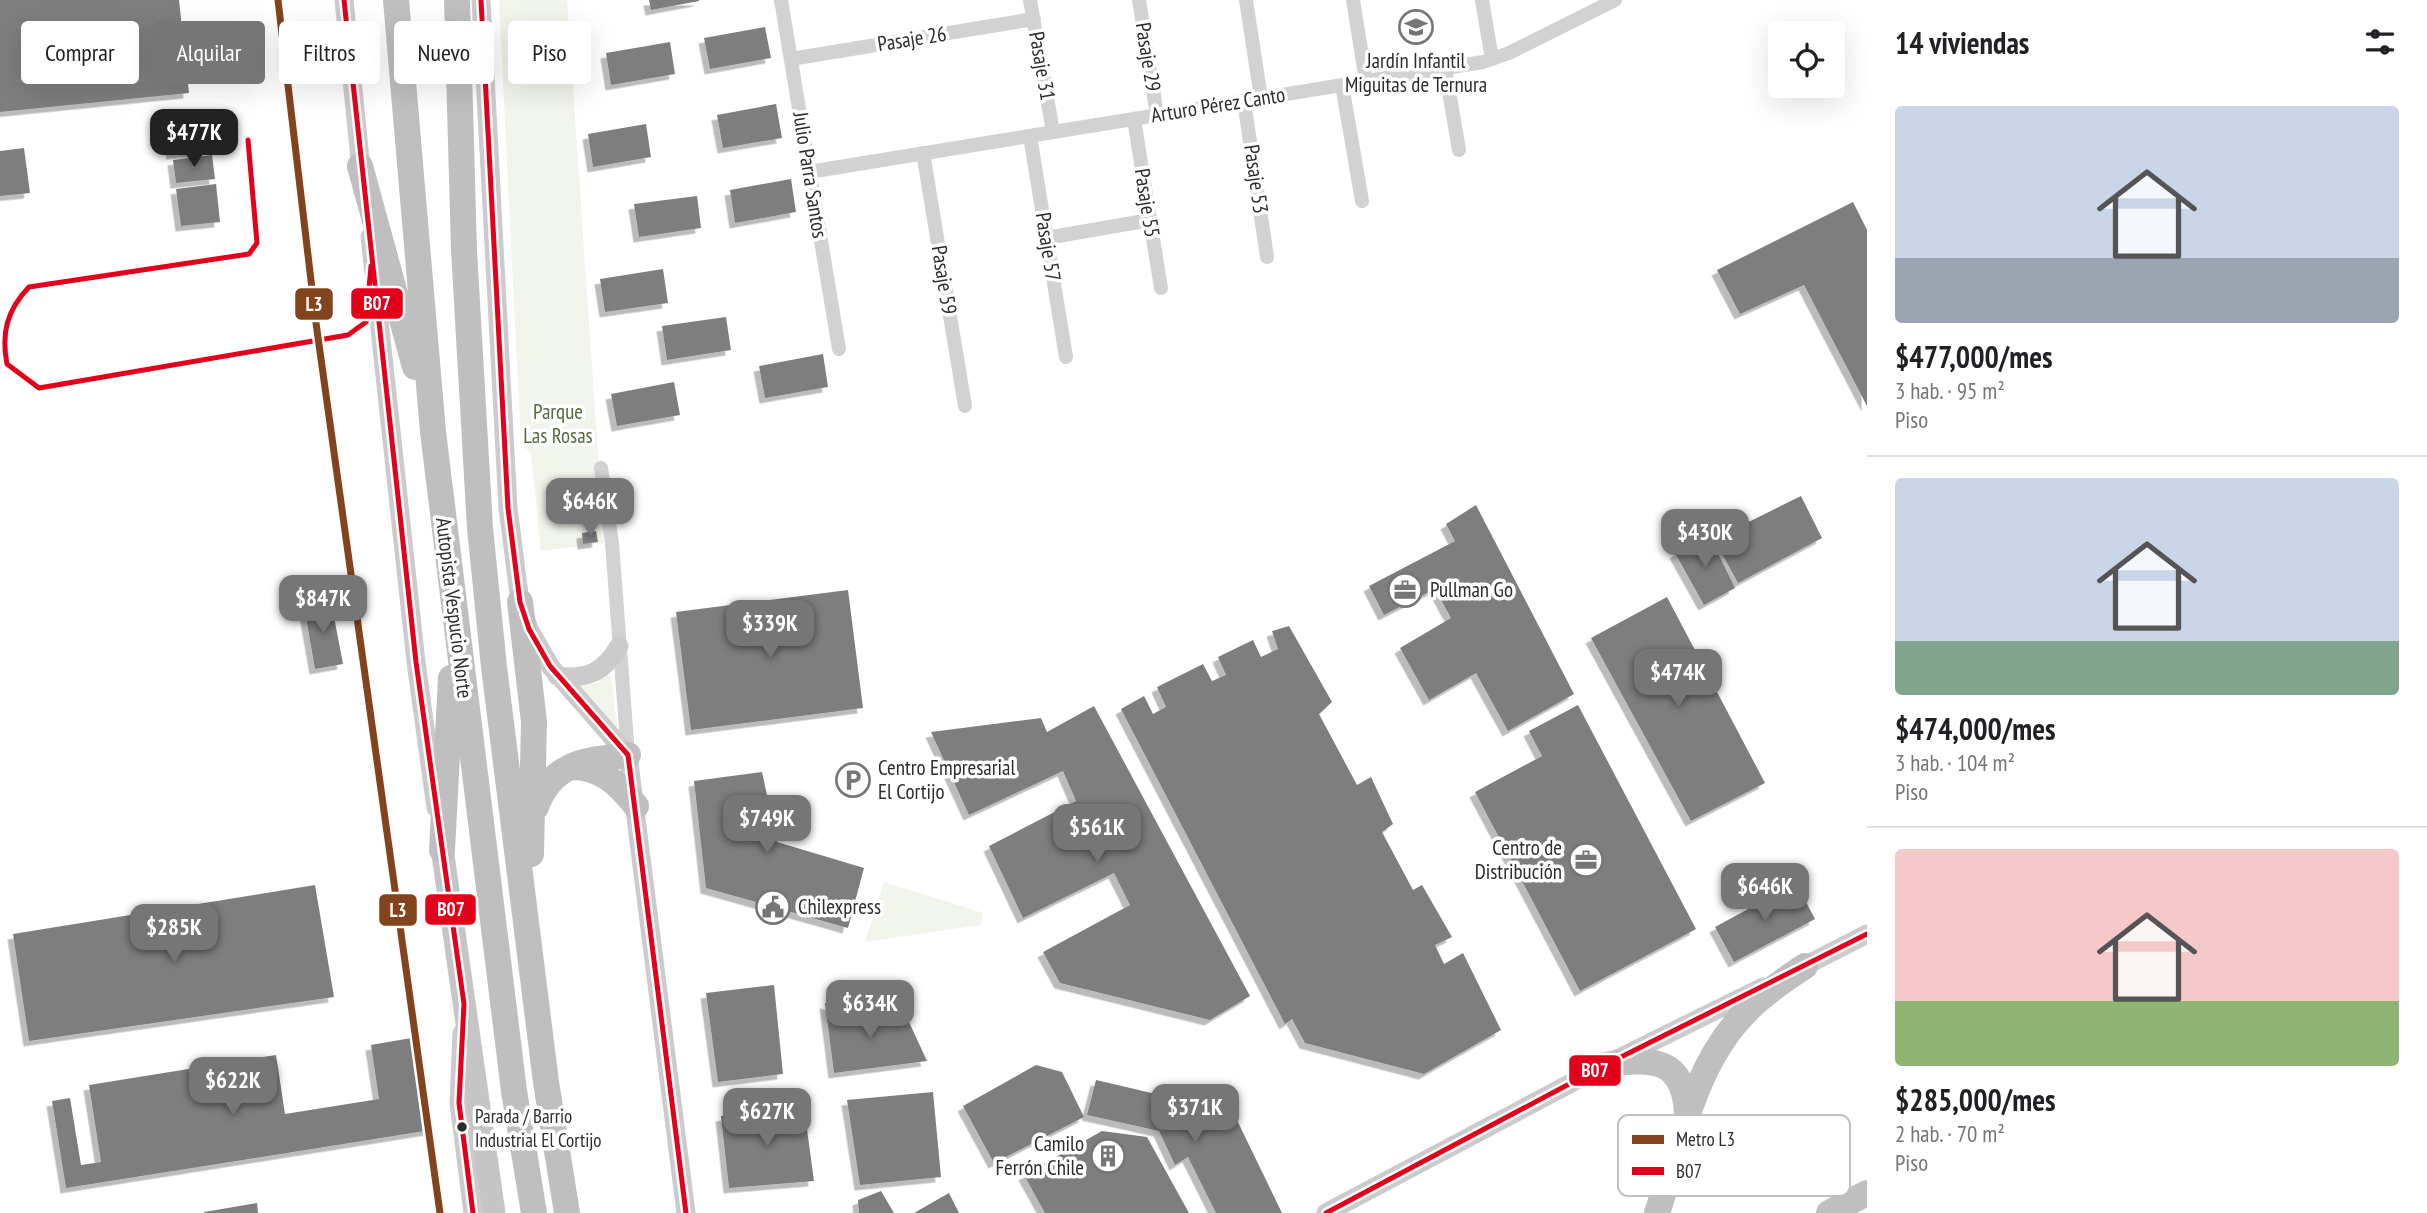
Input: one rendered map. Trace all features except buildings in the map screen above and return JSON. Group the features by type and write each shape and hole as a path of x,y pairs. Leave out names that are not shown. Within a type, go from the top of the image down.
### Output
{"highway":[{"name":"Autopista Vespucio Norte","path":"396,0 433,432 519,1128 534,1213"},
{"name":"Autopista Vespucio Norte","path":"457,0 463,238 476,481 494,667 553,1132 566,1213"},
{"path":"360,166 433,432"},
{"path":"520,602 534,722 531,954"},
{"path":"442,849 445,749 456,624"},
{"path":"533,815 549,781 570,766 628,755"},
{"path":"570,766 603,774 623,790 636,806"},
{"path":"1688,1115 1707,1068 1728,1032 1760,999 1805,966"},
{"path":"1605,1065 1639,1060 1665,1066 1683,1084 1687,1115"},
{"path":"519,1128 524,1213"},
{"path":"553,1132 575,1213"},
{"path":"1829,1213 1867,1193"},
{"path":"1657,1213 1662,1196"}],"main road":[{"path":"344,0 416,662 494,1213"},
{"path":"481,0 508,508 520,602 533,636 557,676 628,755 686,1213"},
{"path":"557,676 579,678 596,673 612,658 619,646"},
{"path":"1326,1213 1605,1065 1867,934"},
{"path":"464,1004 459,1103 473,1213"}],"street":[{"name":"Julio Parra Santos","path":"781,0 839,349"},
{"name":"Pasaje 31","path":"1030,0 1053,132"},
{"name":"Pasaje 29","path":"1139,0 1157,115"},
{"path":"1246,0 1261,98"},
{"path":"1353,0 1366,81"},
{"path":"1482,0 1492,59"},
{"name":"Arturo Pérez Canto","path":"809,172 1492,59 1598,4 1615,0"},
{"name":"Pasaje 26","path":"791,59 1034,19"},
{"path":"1445,68 1459,150"},
{"path":"1342,85 1362,201"},
{"name":"Pasaje 53","path":"1244,101 1267,257"},
{"name":"Pasaje 55","path":"1134,119 1161,288"},
{"name":"Pasaje 57","path":"1030,136 1066,358"},
{"name":"Pasaje 59","path":"923,153 965,406"},
{"path":"1046,238 1150,220"},
{"path":"601,468 612,543 628,755"}],"green space":[{"name":"Parque Las Rosas","path":"499,0 567,0 568,21 508,21 508,84 573,84 604,543 541,551 531,453 521,444"},
{"path":"610,669 618,731 580,686 597,683"},
{"path":"884,882 983,913 980,925 865,942"}],"metro line":[{"name":"L3","path":"278,0 316,323 440,1213"}],"transit line":[{"name":"B07","path":"344,0 416,662 464,1004 459,1103 473,1213"},
{"name":"B07","path":"481,0 508,508 520,602 529,629 550,666 628,755 686,1213"},
{"name":"B07","path":"248,140 257,243 249,254 29,287 15,304 8,322 5,342 7,364 39,388 348,335 366,322 371,266"},
{"name":"B07","path":"1326,1213 1605,1065 1867,934"}],"place":[{"name":"Jardín Infantil Miguitas de Ternura","path":"1416,27"},
{"name":"Pullman Go","path":"1405,590"},
{"name":"Centro Empresarial El Cortijo","path":"853,780"},
{"name":"Centro de Distribución","path":"1586,860"},
{"name":"Chilexpress","path":"773,907"},
{"name":"Parada / Barrio Industrial El Cortijo","path":"462,1127"},
{"name":"Camilo Ferrón Chile","path":"1108,1156"}]}
